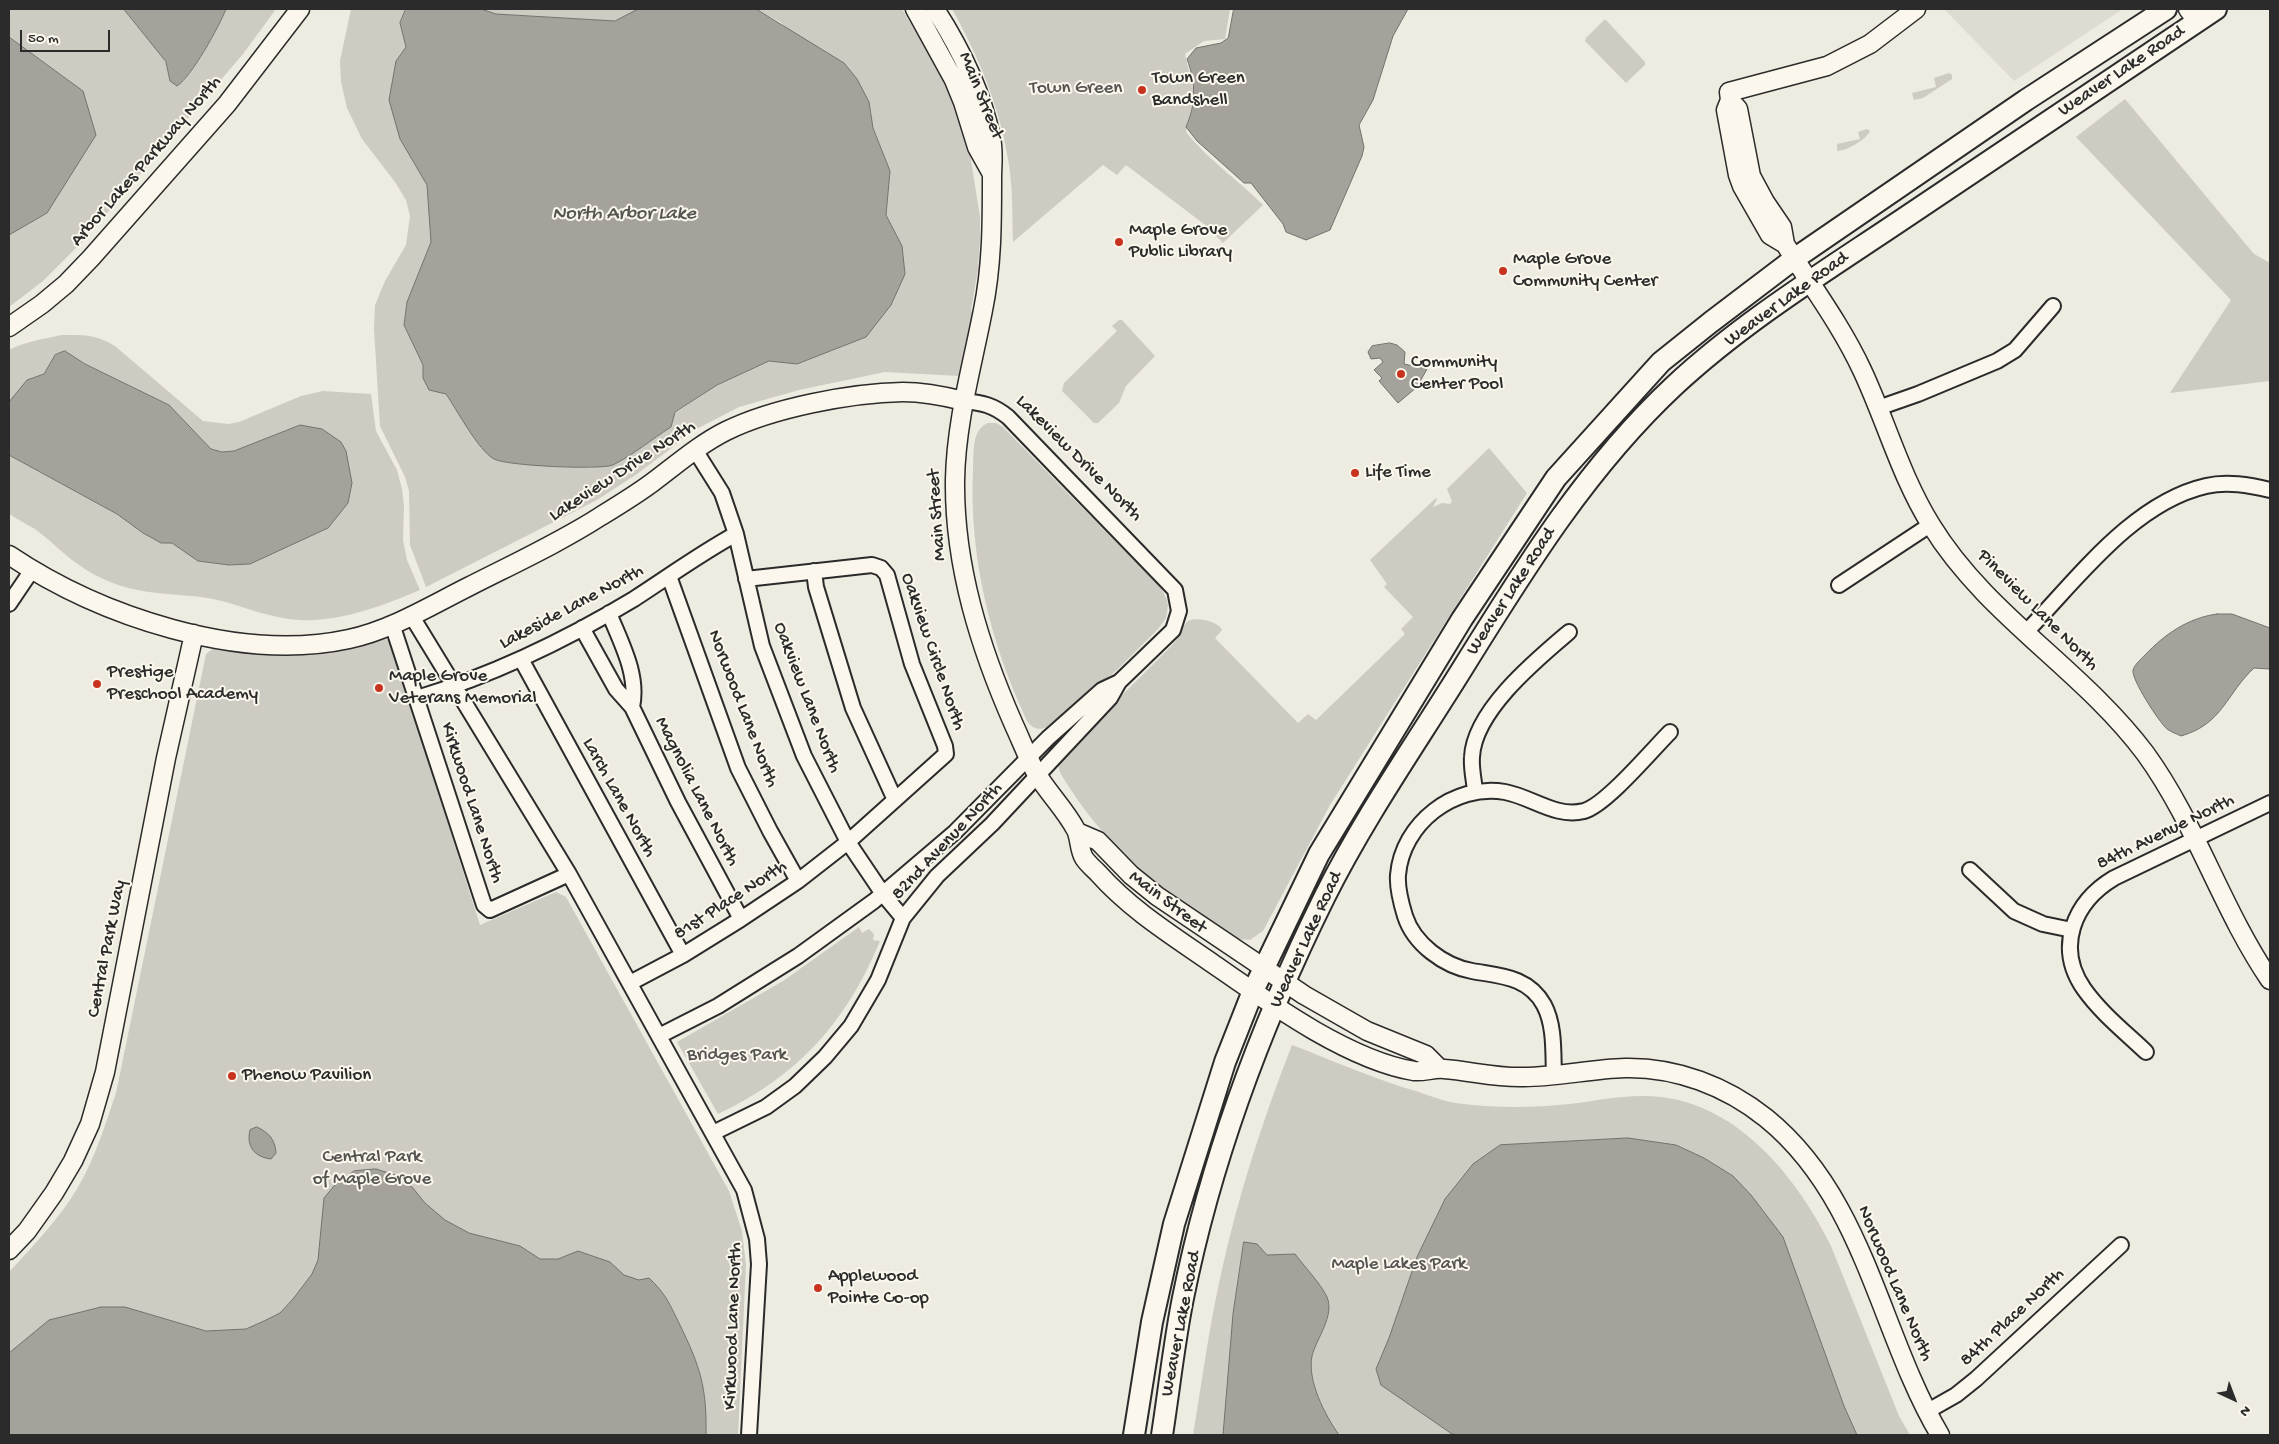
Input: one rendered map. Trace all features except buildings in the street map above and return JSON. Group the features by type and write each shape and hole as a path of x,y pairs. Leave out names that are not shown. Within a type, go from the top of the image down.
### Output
{"main road":[{"name":"Weaver Lake Road","path":"1134,1435 1152,1322 1174,1224 1225,1062 1253,991 1295,900 1323,846 1462,619 1556,478 1661,362 1790,252 2166,9"},
{"name":"Weaver Lake Road","path":"1162,1435 1184,1296 1208,1195 1230,1122 1275,1006 1325,895 1363,827 1537,549 1580,490 1632,430 1676,384 1741,332 1810,282 2204,12"}],"street":[{"name":"Arbor Lakes Parkway North","path":"9,327 42,304 66,284 90,258 227,104 300,9"},
{"name":"Main Street","path":"915,9 954,80 977,147 992,173"},
{"name":"Main Street","path":"935,9 964,60 982,102 992,144 992,245 990,272 958,428 955,479 957,524 964,577 984,653 1028,758 1077,832 1083,857 1113,890 1141,914 1253,991"},
{"name":"Pineview Lane North","path":"1916,9 1870,44 1828,66 1730,96 1738,109 1751,176 1765,202 1782,227 1790,252 1849,343 1903,470 1930,524 1966,573 2118,721 2145,753 2167,787 2252,954 2270,980"},
{"path":"1878,408 1918,394 1996,361 2015,350 2053,306"},
{"name":"Lakeview Drive North","path":"9,555 73,592 131,617 194,634 251,643 301,646 350,639 411,616 534,554 598,518 725,431 766,415 828,401 904,392 942,396 996,407 1137,549 1175,590 1178,600"},
{"name":"Oakview Lane North","path":"695,450 722,493 736,534 762,646 804,756 848,842 883,894 903,918"},
{"path":"2026,632 2114,540 2165,503 2185,492 2208,486 2230,484 2270,490"},
{"path":"1839,585 1930,524"},
{"name":"Lakeside Lane North","path":"417,698 455,687 521,660 609,613 736,534"},
{"name":"Oakview Circle North","path":"746,579 872,565 882,568 886,575 912,664 945,746 946,754 848,842"},
{"path":"9,604 32,570"},
{"path":"814,571 816,587 853,708 895,800"},
{"name":"Norwood Lane North","path":"669,576 738,768 798,881"},
{"name":"82nd Avenue North","path":"713,1133 766,1106 795,1086 833,1048 851,1026 878,980 903,918 937,876 992,824 1110,698 1119,682 1173,630 1179,611 1178,600"},
{"name":"Magnolia Lane North","path":"609,613 634,681 635,693 632,707"},
{"name":"Kirkwood Lane North","path":"411,616 569,874 744,1190 757,1239 759,1264 749,1435"},
{"name":"Kirkwood Lane North","path":"392,624 484,905 490,910 569,874"},
{"name":"Magnolia Lane North","path":"582,628 616,689 632,707 678,802 741,920"},
{"path":"1475,791 1472,756 1475,741 1484,724 1508,688 1568,632"},
{"name":"Central Park Way","path":"9,1250 27,1231 54,1194 74,1161 90,1124 105,1072 166,758 194,634"},
{"name":"Larch Lane North","path":"521,660 683,955"},
{"name":"82nd Avenue North","path":"659,1036 718,1006 798,956 883,894 955,832 1048,738 1102,690 1119,682"},
{"path":"1554,1076 1551,1026 1543,1004 1528,988 1508,976 1471,971 1450,964 1434,954 1420,941 1406,919 1400,899 1398,875 1403,852 1411,835 1426,817 1447,801 1475,791 1504,792 1551,809 1570,813 1598,805 1670,732"},
{"name":"84th Avenue North","path":"2146,1052 2094,1002 2083,988 2075,972 2070,954 2072,930 2086,901 2098,887 2270,803"},
{"name":"Main Street","path":"1077,832 1098,841 1131,875 1157,896 1264,968"},
{"name":"81st Place North","path":"630,983 683,955 741,920 798,881 848,842"},
{"path":"1970,870 2014,911 2043,924 2072,930"},
{"path":"1264,968 1334,1014 1366,1031 1426,1055 1439,1068"},
{"name":"Norwood Lane North","path":"1253,991 1275,1006 1364,1054 1397,1067 1422,1072 1439,1068 1499,1077 1554,1076 1621,1068 1665,1071 1708,1084 1730,1094 1770,1121 1807,1160 1822,1181 1852,1232 1926,1412 1940,1435"},
{"name":"84th Place North","path":"1926,1412 1956,1395 1976,1379 2121,1245"}],"shaded area":[{"path":"1944,9 2123,9 2014,81"}],"green space":[{"path":"9,9 124,9 166,62 170,81 177,86 197,62 218,27 226,9 276,9 243,54 83,241 43,281 9,307 9,235 47,213 83,91 9,37"},
{"path":"351,9 406,9 400,23 406,47 396,61 400,139 427,185 431,242 407,302 404,325 423,365 423,378 446,394 476,440 494,459 514,463 592,468 717,385 769,361 797,364 866,337 902,246 886,215 890,171 873,128 869,102 780,22 756,9 902,9 938,69 947,90 953,95 961,116 959,122 970,154 980,217 978,269 971,310 975,316 959,376 885,372 799,390 739,407 685,435 673,447 637,474 597,500 426,587 410,545 409,491 405,477 380,426 374,329 375,305 385,281 406,245 410,216 406,200 395,182 362,139 347,108 341,82 340,61"},
{"path":"481,9 638,9 615,21 496,14"},
{"name":"Town Green","path":"952,9 1230,9 1225,39 1204,41 1185,54 1194,93 1186,132 1203,151 1263,205 1223,243 1204,224 1126,165 1117,175 1103,165 1013,242 1012,193 1001,124 980,65"},
{"path":"1604,20 1645,62 1645,65 1626,83 1585,41"},
{"path":"1949,73 1952,75 1952,79 1923,98 1914,100 1912,93 1936,87 1934,78"},
{"path":"2125,99 2254,254 2270,263 2270,381 2170,393 2231,300 2076,137"},
{"path":"1867,129 1870,131 1860,141 1837,151 1837,144 1860,139 1858,132"},
{"path":"1119,320 1122,320 1155,356 1126,386 1119,403 1098,423 1094,423 1062,391 1064,383 1117,331 1112,326"},
{"path":"62,335 89,336 101,339 115,346 203,421 228,424 239,422 301,396 323,391 371,394 376,431 397,470 402,489 404,506 403,540 407,560 420,590 351,614 333,618 296,620 268,615 230,603 201,597 160,593 121,586 95,575 79,565 35,529 9,514 9,455 117,514 143,533 161,543 172,543 198,561 229,565 250,564 300,425 234,451 222,452 211,449 169,405 85,364 65,351 55,355 44,374 27,380 9,402 9,350 27,343"},
{"path":"988,423 996,423 1003,427 1161,588 1167,600 1166,618 1159,628 1117,670 1047,727 1041,729 1033,727 1027,721 1002,661 985,599 979,567 973,503 974,443 979,431"},
{"path":"1489,448 1527,493 1330,805 1263,931 1250,940 1237,939 1214,926 1167,893 1124,854 1086,812 1059,770 1058,763 1071,747 1173,644 1186,623 1196,619 1207,621 1220,627 1222,630 1215,638 1298,723 1308,714 1316,720 1405,634 1401,629 1413,617 1384,587 1387,584 1370,560 1436,498 1433,507 1442,503 1450,504 1452,501 1447,489"},
{"name":"Central Park of Maple Grove","path":"383,637 390,642 480,925 556,892 566,897 729,1191 742,1231 746,1265 738,1435 9,1435 9,1272 54,1222 77,1189 104,1130 116,1093 206,654 216,646"},
{"name":"Bridges Park","path":"859,927 862,933 869,929 874,934 873,940 880,941 852,997 835,1022 795,1064 747,1099 718,1114 677,1042 783,981"},
{"name":"Maple Lakes Park","path":"1292,1045 1387,1082 1455,1103 1498,1107 1526,1107 1569,1104 1628,1096 1647,1096 1678,1100 1708,1110 1734,1126 1758,1145 1780,1168 1800,1193 1817,1219 1831,1246 1899,1416 1910,1435 1193,1435 1213,1314 1235,1216 1271,1101"}],"water":[{"path":"124,9 226,9 218,27 197,62 177,86 170,81 166,62"},
{"name":"North Arbor Lake","path":"406,9 481,9 496,14 615,21 638,9 756,9 844,63 857,79 869,102 873,128 890,171 886,215 902,246 905,274 891,305 866,337 797,364 769,361 717,385 675,412 671,427 628,457 613,465 591,467 554,466 516,464 494,459 475,439 446,394 429,390 423,378 423,365 404,325 407,302 431,242 427,185 400,139 389,100 396,61 406,47 400,23"},
{"path":"1234,9 1408,9 1393,36 1373,100 1359,125 1364,147 1362,156 1330,230 1306,240 1286,232 1283,224 1251,183 1244,183 1197,141 1186,127 1192,110 1194,93 1187,59 1196,48 1221,43 1228,38"},
{"path":"9,37 83,91 96,135 47,213 9,235"},
{"name":"Community Center Pool","path":"1390,343 1397,345 1405,352 1404,364 1427,369 1417,387 1398,403 1379,381 1382,378 1374,370 1383,362 1380,358 1371,359 1368,352 1372,346"},
{"path":"65,351 85,364 169,405 211,449 222,452 234,451 300,425 322,429 341,442 346,451 352,483 348,503 328,528 250,564 229,565 198,561 172,543 161,543 143,533 117,514 9,455 9,402 27,380 44,374 55,355"},
{"path":"2217,614 2232,614 2270,628 2270,669 2254,668 2215,716 2195,731 2181,736 2167,729 2158,718 2136,682 2133,670 2153,647 2178,628 2196,619"},
{"path":"257,1127 268,1134 273,1140 276,1153 271,1159 260,1156 250,1146 250,1130"},
{"path":"1628,1138 1676,1145 1704,1158 1733,1176 1751,1195 1783,1237 1844,1406 1857,1435 1459,1435 1452,1434 1381,1385 1376,1369 1389,1338 1417,1257 1445,1199 1473,1164 1500,1145"},
{"path":"376,1169 395,1175 412,1187 425,1203 445,1220 469,1233 520,1246 540,1259 558,1259 578,1251 610,1262 624,1275 639,1280 649,1278 670,1304 697,1365 705,1403 706,1435 9,1435 9,1353 49,1320 101,1307 125,1307 206,1331 246,1329 264,1321 280,1313 312,1274 318,1260 324,1198 334,1186 354,1171"},
{"path":"1244,1242 1257,1244 1267,1255 1295,1254 1317,1281 1327,1297 1329,1312 1314,1349 1311,1366 1318,1397 1339,1435 1223,1435 1233,1314"}],"place":[{"name":"Town Green Bandshell","path":"1142,90"},
{"name":"Maple Grove Public Library","path":"1119,242"},
{"name":"Maple Grove Community Center","path":"1503,271"},
{"name":"Community Center Pool","path":"1401,374"},
{"name":"Life Time","path":"1355,473"},
{"name":"Prestige Preschool Academy","path":"97,684"},
{"name":"Maple Grove Veterans Memorial","path":"379,688"},
{"name":"Phenow Pavilion","path":"232,1076"},
{"name":"Applewood Pointe Co-op","path":"818,1288"}]}
